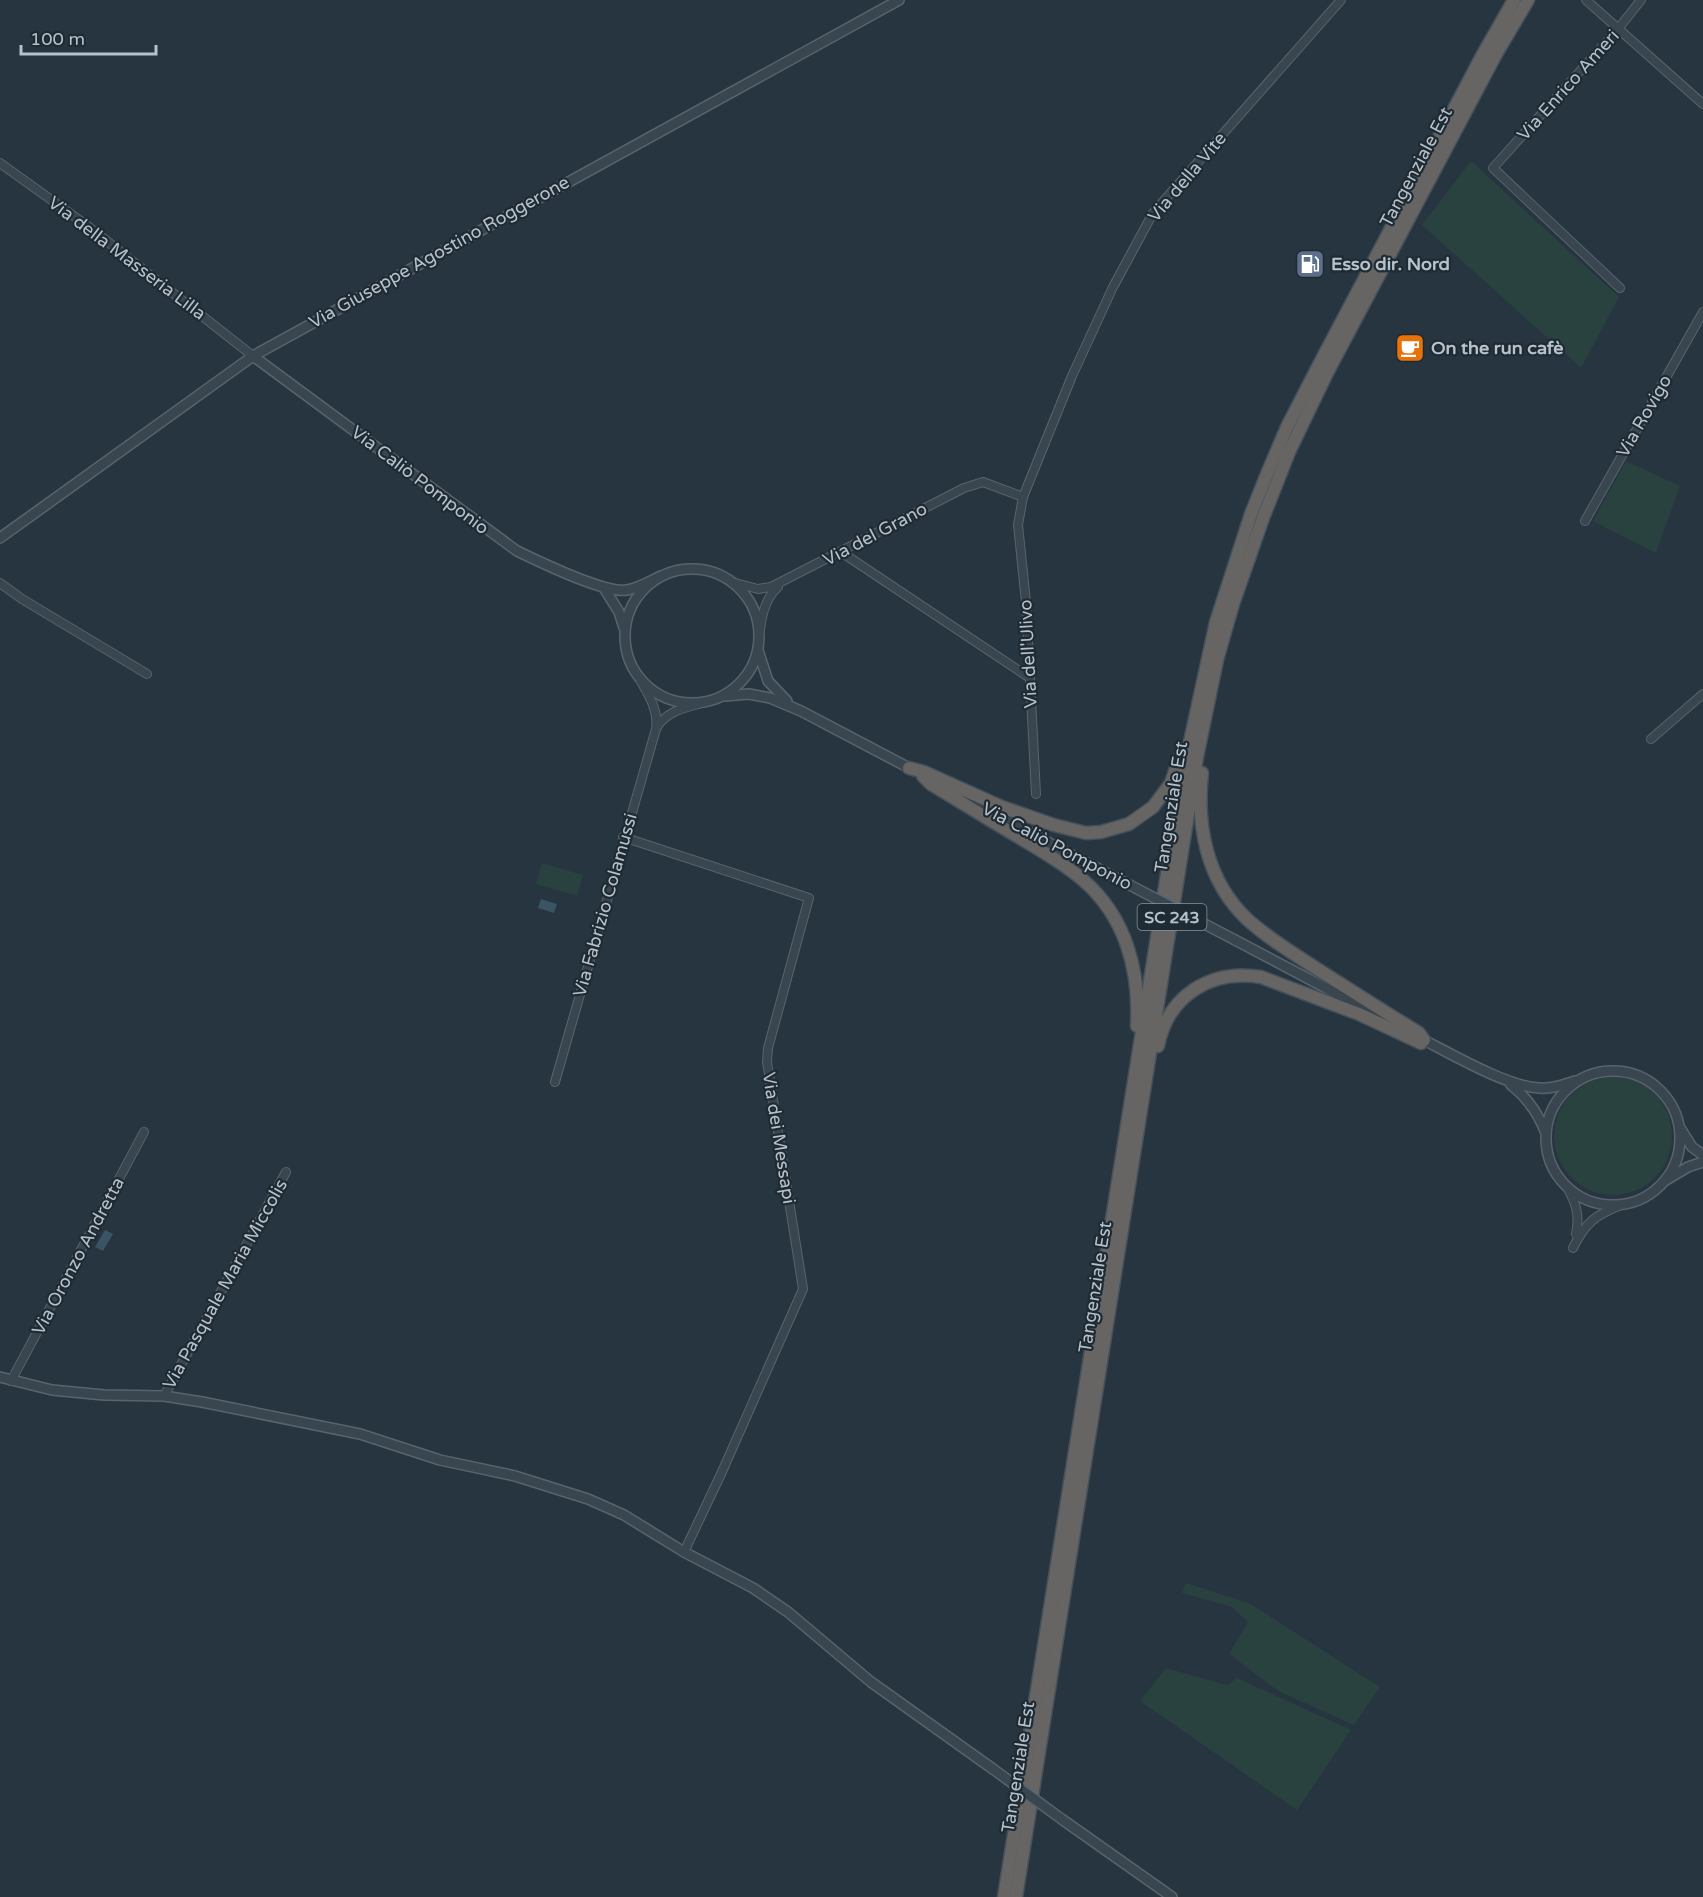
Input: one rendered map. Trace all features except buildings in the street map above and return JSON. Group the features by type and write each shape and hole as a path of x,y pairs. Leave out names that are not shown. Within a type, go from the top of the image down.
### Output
{"highway":[{"name":"Tangenziale Est","path":"1005,1897 1183,774 1216,622 1251,514 1287,427 1514,0"},
{"name":"Tangenziale Est","path":"1016,1897 1197,757 1233,604 1289,452 1327,373 1496,54 1528,0"},
{"path":"909,768 924,772 1002,807 1069,829 1086,833 1115,830 1136,820 1153,807 1171,783 1199,676 1205,666"},
{"path":"1212,686 1200,806 1205,844 1211,866 1222,887 1246,918 1263,933 1419,1033 1427,1042"},
{"path":"923,776 931,784 1047,854 1083,880 1104,903 1121,930 1134,966 1137,1004 1137,1024 1125,1112 1127,1127"},
{"path":"1135,1149 1141,1138 1160,1039 1167,1019 1173,1008 1190,992 1216,979 1246,974 1262,977 1359,1014 1423,1043 1427,1042"}],"street":[{"name":"Via Giuseppe Agostino Roggerone","path":"0,538 253,356 899,0"},
{"name":"Via della Vite","path":"1023,497 1076,366 1113,287 1153,213 1341,0"},
{"path":"1586,0 1703,104"},
{"name":"Via Enrico Ameri","path":"1620,288 1493,168 1618,29 1641,0"},
{"name":"Via della Masseria Lilla","path":"0,163 98,234 253,356"},
{"name":"Via Rovigo","path":"1585,521 1703,312"},
{"name":"Via Caliò Pomponio","path":"253,356 517,551 550,567 619,591 678,570 696,569 717,573 735,583 749,600 756,616 758,650 747,676 738,686 722,696 702,703 681,703 661,696 639,678 626,649 627,616 636,599 647,586 662,576"},
{"name":"Via del Grano","path":"786,580 964,488 983,482 1023,497"},
{"name":"Via dell'Ulivo","path":"1023,497 1018,525 1026,602 1036,794"},
{"path":"841,552 1030,678"},
{"path":"735,583 764,590 786,580"},
{"path":"759,637 765,606 774,591 786,580"},
{"path":"0,583 22,599 147,674"},
{"name":"Via Caliò Pomponio","path":"599,585 605,588 613,600 625,630"},
{"name":"Via Caliò Pomponio","path":"758,650 768,681 782,697 801,711"},
{"path":"639,678 654,708 656,729"},
{"path":"1651,740 1703,694"},
{"name":"Via Caliò Pomponio","path":"722,696 760,695 801,711 1427,1042 1504,1080 1539,1089 1578,1081 1594,1073 1613,1071 1631,1073 1640,1077 1662,1093 1673,1108 1679,1126 1692,1147 1703,1155"},
{"path":"656,729 667,715 702,703"},
{"name":"Via Fabrizio Colamussi","path":"555,1082 623,837 656,729"},
{"name":"Via dei Messapi","path":"623,837 809,898 768,1048 767,1062 803,1289 684,1552"},
{"name":"Via Caliò Pomponio","path":"1504,1080 1532,1105 1546,1133"},
{"name":"Via Caliò Pomponio","path":"1578,1081 1562,1095 1551,1113 1546,1133 1547,1148 1557,1175 1579,1196 1606,1205 1621,1205 1637,1201 1688,1167 1703,1162"},
{"name":"Via Caliò Pomponio","path":"1664,1182 1675,1165 1680,1146 1679,1126"},
{"name":"Via Oronzo Andretta","path":"11,1381 144,1132"},
{"name":"Via Pasquale Maria Miccolis","path":"164,1396 286,1172"},
{"path":"1567,1187 1575,1201 1579,1215 1573,1248 1581,1230 1589,1222 1621,1205"},
{"path":"0,1377 52,1390 164,1396 202,1402 360,1434 440,1460 515,1476 588,1499 624,1515 684,1552 753,1588 788,1612 871,1682 1173,1897"}],"green space":[{"path":"1471,161 1619,297 1581,368 1422,225"},
{"path":"1626,461 1680,486 1656,553 1593,521"},
{"path":"542,863 583,875 577,896 536,884"},
{"path":"1613,1077 1624,1078 1646,1087 1662,1103 1671,1125 1671,1147 1662,1169 1646,1185 1624,1194 1613,1195 1602,1194 1580,1185 1564,1169 1555,1147 1554,1136 1555,1125 1564,1103 1580,1087 1602,1078"},
{"path":"1186,1583 1249,1603 1380,1687 1354,1725 1278,1691 1229,1654 1248,1622 1232,1607 1182,1593"},
{"path":"1166,1668 1227,1685 1237,1678 1351,1730 1297,1810 1140,1701"}],"water":[{"path":"541,899 557,904 554,913 538,908"},
{"path":"105,1230 113,1234 103,1251 95,1247"}],"place":[{"name":"Esso dir. Nord","path":"1310,264"},
{"name":"On the run cafè","path":"1410,348"}]}
